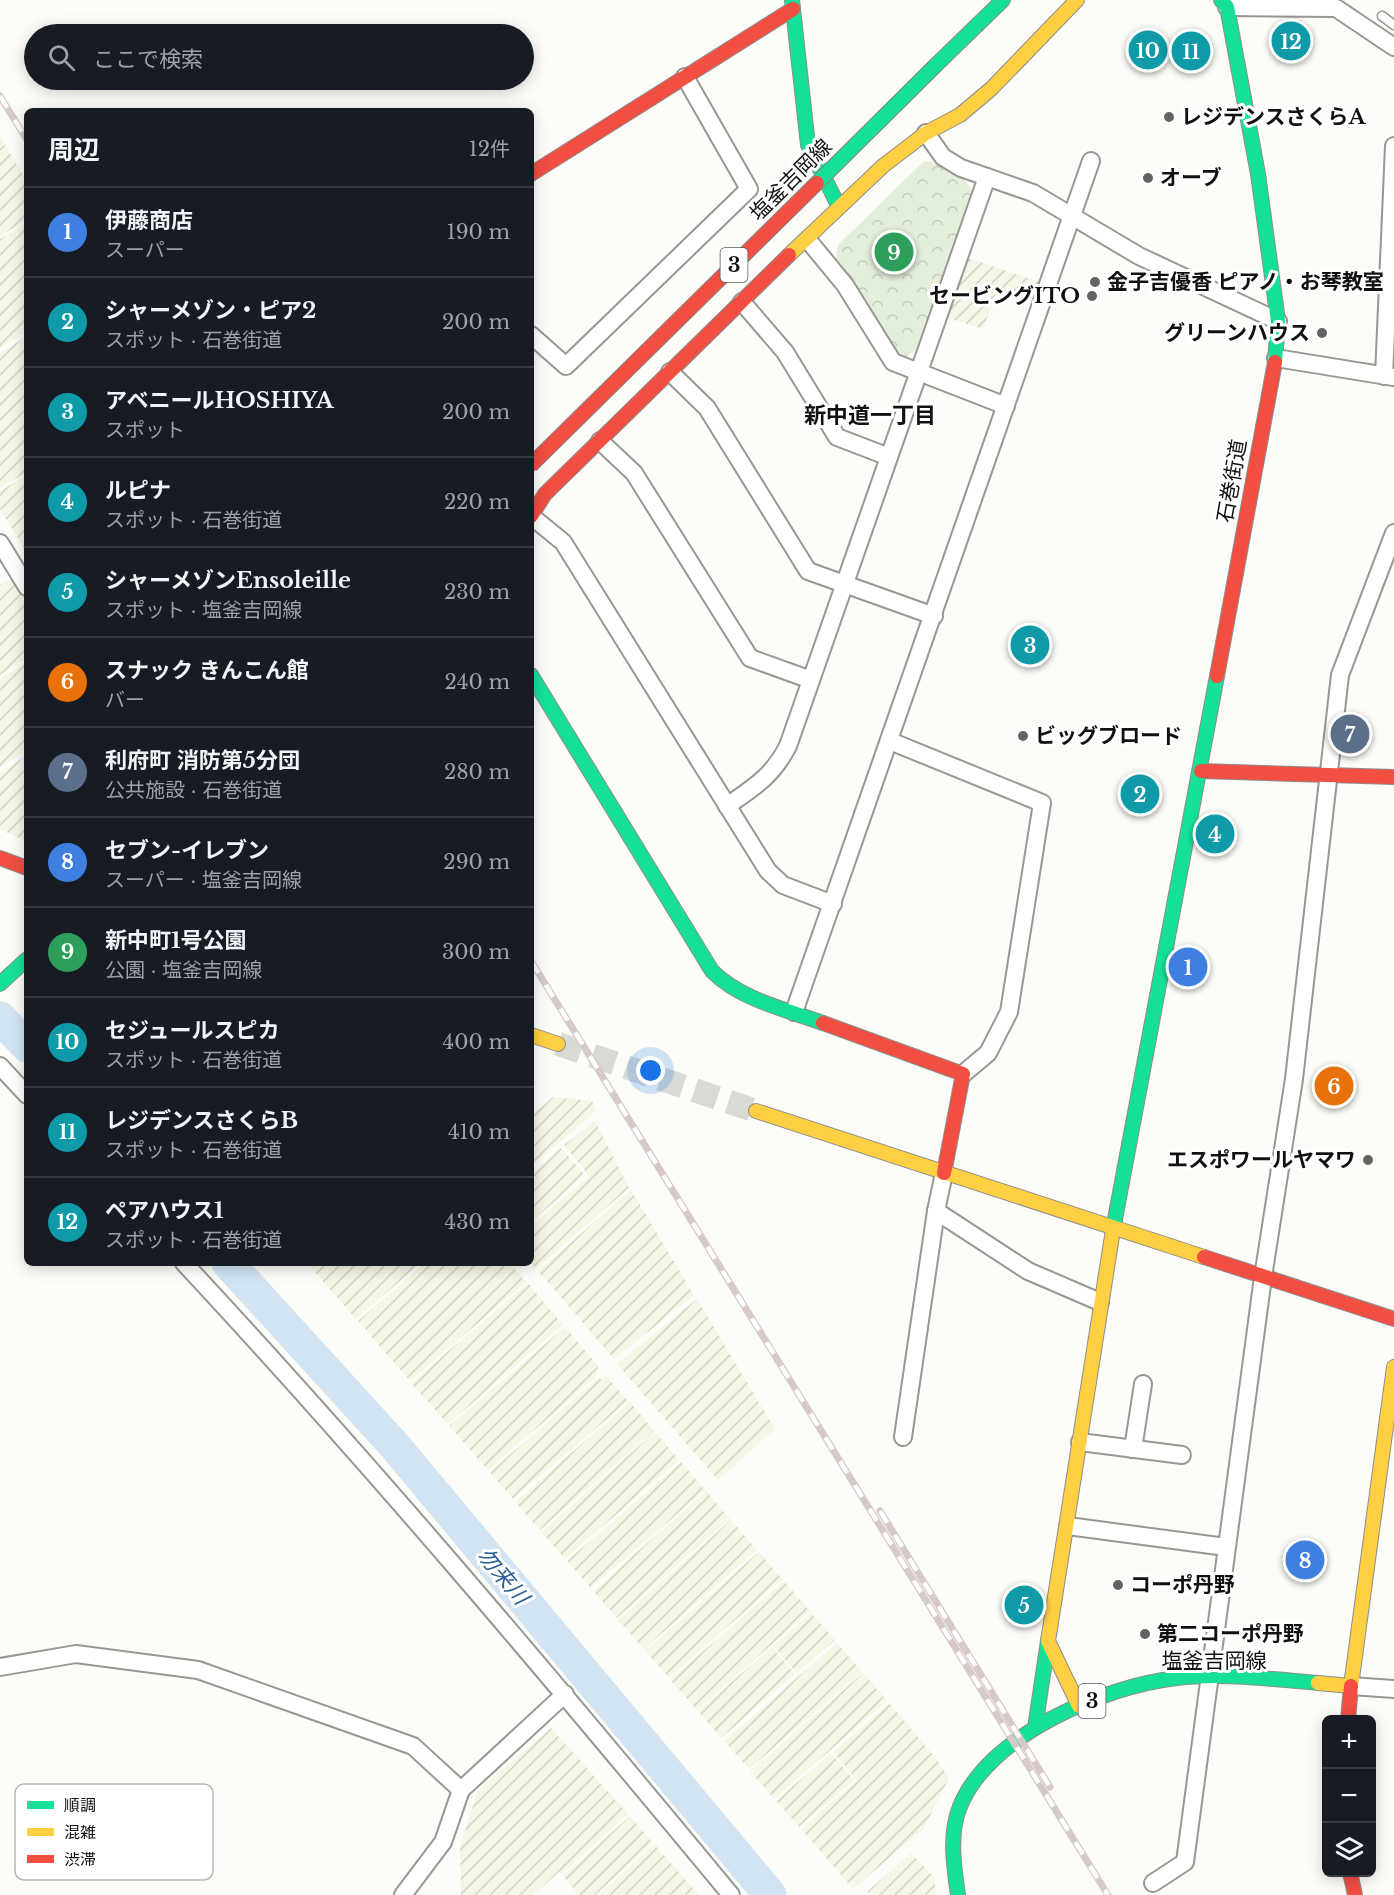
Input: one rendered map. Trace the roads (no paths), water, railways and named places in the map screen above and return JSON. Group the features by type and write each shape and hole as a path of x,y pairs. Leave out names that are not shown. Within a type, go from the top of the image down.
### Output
{"street":[{"name":"塩釜吉岡線","path":"534,462 1003,0"},
{"path":"534,511 545,494 808,240 839,207 883,166 926,133 960,114 991,89 1077,0"},
{"path":"1224,3 1336,8 1394,47"},
{"name":"石巻街道","path":"1035,1728 1068,1526 1100,1302 1201,771 1276,358 1278,321 1258,174 1224,3"},
{"path":"534,172 685,77 792,5 808,145 839,207"},
{"path":"534,338 566,366 748,189 685,77"},
{"path":"926,133 943,157 961,168 1033,193 1139,256 1278,321"},
{"path":"1276,358 1389,377 1394,146"},
{"path":"794,1012 891,741 1091,161"},
{"path":"727,806 766,779 777,767 788,746 987,177"},
{"path":"808,240 845,285 893,362 1006,406"},
{"path":"742,302 785,352 837,437 889,457"},
{"path":"670,372 706,408 808,571 934,616"},
{"path":"600,441 634,473 750,658 811,680"},
{"path":"534,519 562,542 768,871 783,885 833,904"},
{"path":"1153,1883 1185,1862 1263,1277 1294,1079 1340,675 1394,533"},
{"path":"0,543 24,582"},
{"path":"534,680 712,971 725,984 743,994 963,1074"},
{"path":"891,741 1042,803 1009,1012 988,1053 963,1074 936,1211 903,1437"},
{"path":"1201,771 1394,777"},
{"path":"3,864 24,868"},
{"path":"0,984 24,962"},
{"path":"534,1036 558,1044"},
{"path":"0,1066 24,1092"},
{"path":"756,1111 1394,1319"},
{"path":"936,1211 1028,1271 1100,1302"},
{"path":"187,1266 279,1365 565,1694 731,1895"},
{"path":"1348,1715 1394,1367"},
{"path":"1133,1449 1143,1384"},
{"path":"1080,1442 1182,1455"},
{"path":"1068,1526 1226,1547"},
{"path":"1048,1641 1078,1706"},
{"path":"0,1667 76,1654 198,1670 413,1746 462,1790"},
{"name":"塩釜吉岡線","path":"958,1895 953,1836 959,1807 982,1770 1035,1728 1078,1706 1155,1681 1209,1677 1351,1686"},
{"path":"1351,1686 1394,1689"},
{"path":"403,1895 443,1842 462,1790 565,1694"},
{"path":"1351,1877 1355,1895"}],"lane":[{"path":"1382,16 1394,25"}],"waterway":[{"name":"勿来川","path":"0,1018 24,1043"},
{"name":"勿来川","path":"231,1266 394,1445 770,1895"}],"tunnel":[{"path":"558,1044 756,1111"}],"railway":[{"path":"0,96 24,135"},
{"path":"534,966 1108,1895"},
{"path":"880,1511 1050,1787"}],"place":[{"name":"ペアハウス1","path":"1291,41"},
{"name":"セジュールスピカ","path":"1148,50"},
{"name":"レジデンスさくらB","path":"1191,51"},
{"name":"レジデンスさくらA","path":"1169,117"},
{"name":"オーブ","path":"1148,178"},
{"name":"新中町1号公園","path":"894,252"},
{"name":"金子吉優香 ピアノ・お琴教室","path":"1095,282"},
{"name":"セービングITO","path":"1092,296"},
{"name":"グリーンハウス","path":"1322,333"},
{"name":"アベニールHOSHIYA","path":"1030,645"},
{"name":"利府町 消防第5分団","path":"1350,734"},
{"name":"ビッグブロード","path":"1023,736"},
{"name":"シャーメゾン・ピア2","path":"1140,794"},
{"name":"ルピナ","path":"1215,834"},
{"name":"伊藤商店","path":"1188,967"},
{"name":"スナック きんこん館","path":"1334,1086"},
{"name":"エスポワールヤマワ","path":"1368,1160"},
{"name":"セブン-イレブン","path":"1305,1560"},
{"name":"コーポ丹野","path":"1118,1585"},
{"name":"シャーメゾンEnsoleille","path":"1024,1605"},
{"name":"第二コーポ丹野","path":"1145,1634"}],"district":[{"name":"新中道一丁目","path":"870,415"}]}
